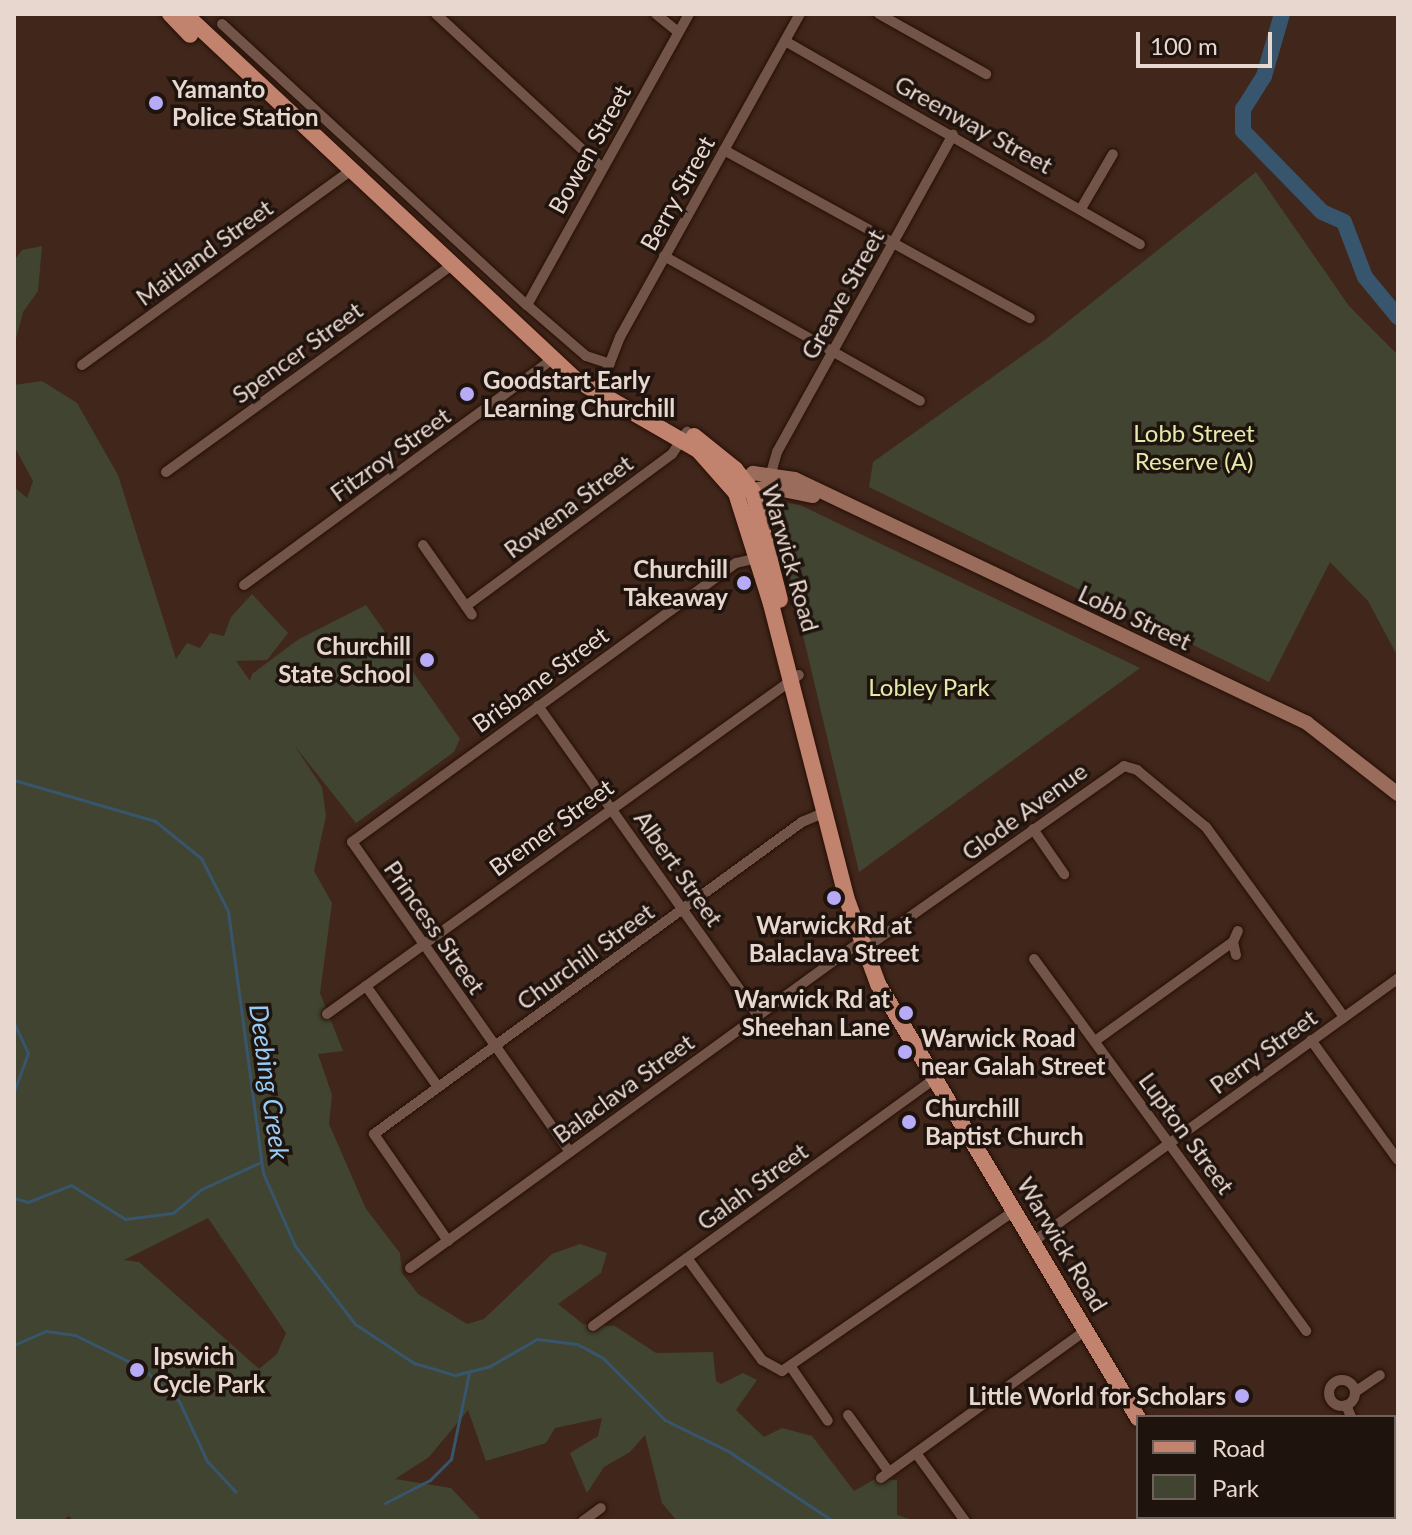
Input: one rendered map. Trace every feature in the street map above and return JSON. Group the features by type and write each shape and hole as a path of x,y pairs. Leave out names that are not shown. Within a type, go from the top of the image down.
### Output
{"main road":[{"name":"Warwick Road","path":"170,14 556,357 600,392 685,436 745,489 794,677 818,786 862,945 934,1079 1136,1415"},
{"name":"Warwick Road","path":"185,14 319,145"},
{"path":"745,489 753,473 771,473"},
{"name":"Lobb Street","path":"771,473 795,479 840,504 1307,723 1398,794"},
{"name":"Warwick Road","path":"745,489 757,558 794,677"},
{"name":"Lobb Street","path":"745,489 792,489 840,504"}],"street":[{"path":"436,14 601,167"},
{"path":"656,14 678,32"},
{"name":"Bowen Street","path":"527,305 601,167 689,14"},
{"name":"Berry Street","path":"600,392 610,364 664,256 800,14"},
{"path":"879,14 986,74"},
{"path":"222,24 527,305 586,356 610,364"},
{"name":"Greenway Street","path":"785,41 1082,207 1140,244"},
{"name":"Greave Street","path":"771,473 777,452 953,135"},
{"path":"724,150 1030,318"},
{"path":"1082,207 1113,154"},
{"name":"Maitland Street","path":"82,365 349,172"},
{"path":"664,256 920,401"},
{"name":"Spencer Street","path":"166,472 452,265"},
{"name":"Fitzroy Street","path":"244,585 556,357"},
{"name":"Rowena Street","path":"423,545 469,610 672,454 685,436"},
{"name":"Brisbane Street","path":"352,842 736,563 757,558"},
{"name":"Bremer Street","path":"327,1014 794,677"},
{"name":"Albert Street","path":"538,706 758,1015"},
{"name":"Glode Avenue","path":"862,945 1124,766 1137,770 1206,827 1344,1017"},
{"name":"Churchill Street","path":"448,1241 374,1138 438,1087 802,822 825,812"},
{"path":"1033,829 1064,874"},
{"name":"Princess Street","path":"352,842 570,1152"},
{"path":"1095,1041 1233,942 1238,931"},
{"path":"1233,942 1236,955"},
{"name":"Balaclava Street","path":"410,1268 758,1015 862,945"},
{"name":"Lupton Street","path":"1034,959 1306,1331"},
{"name":"Perry Street","path":"1034,1241 1398,978"},
{"path":"366,986 438,1087"},
{"path":"1311,1040 1398,1160"},
{"name":"Galah Street","path":"593,1326 934,1079"},
{"path":"687,1258 769,1367 791,1367 1015,1210"},
{"path":"848,1415 885,1475 1086,1330"},
{"path":"791,1367 828,1421"},
{"path":"1346,1405 1355,1392 1380,1375"},
{"path":"1346,1405 1333,1403 1332,1386 1347,1382 1355,1392"},
{"path":"1346,1405 1350,1415"},
{"path":"916,1453 965,1521"},
{"path":"583,1521 601,1508"}],"green space":[{"name":"Lobb Street Reserve (A)","path":"1256,172 1349,306 1398,355 1398,657 1368,601 1330,562 1269,682 869,487 873,462 1046,339"},
{"path":"42,246 38,291 23,312 14,346 14,261 22,250"},
{"path":"42,381 77,403 118,475 176,659 187,643 200,648 210,633 224,636 231,617 252,594 288,633 267,660 236,661 250,681 252,674 299,639 366,605 460,739 454,752 356,823 294,745 322,787 326,816 314,871 332,903 320,993 343,1051 318,1054 332,1095 329,1124 366,1209 400,1253 402,1273 418,1294 467,1324 484,1319 552,1254 580,1244 607,1253 601,1273 558,1304 583,1324 615,1326 656,1353 713,1352 716,1381 721,1384 743,1373 757,1380 736,1410 764,1437 782,1428 812,1436 854,1491 875,1479 897,1480 897,1515 916,1521 677,1521 662,1503 645,1435 630,1452 604,1467 587,1493 570,1453 598,1436 602,1418 555,1428 546,1443 486,1461 468,1410 429,1457 395,1479 451,1488 482,1521 73,1521 69,1516 62,1521 14,1521 14,487 27,498 33,481 14,446 14,385","holes":["208,1218 286,1333 277,1354 259,1369 139,1262 124,1260"]},
{"name":"Lobley Park","path":"777,501 800,505 1140,668 859,872 793,593"}],"waterway":[{"path":"1282,14 1264,76 1243,109 1243,131 1322,212 1344,222 1365,277 1398,317"},
{"name":"Deebing Creek","path":"14,780 155,821 201,858 228,911 263,1173 295,1246 355,1324 414,1363 455,1375 490,1366 537,1339 577,1344 603,1358 665,1420 728,1451 833,1521"},
{"path":"14,1023 28,1053 14,1091"},
{"path":"14,1198 28,1202 71,1185 125,1219 173,1213 202,1189 261,1162"},
{"path":"14,1345 46,1331 75,1335 142,1368 179,1401 207,1461 236,1492"},
{"path":"385,1503 430,1480 451,1459 469,1373"}],"place":[{"name":"Yamanto Police Station","path":"156,103"},
{"name":"Goodstart Early Learning Churchill","path":"467,394"},
{"name":"Churchill Takeaway","path":"744,583"},
{"name":"Churchill State School","path":"427,660"},
{"name":"Warwick Rd at Balaclava Street","path":"834,898"},
{"name":"Warwick Rd at Sheehan Lane","path":"906,1013"},
{"name":"Warwick Road near Galah Street","path":"905,1052"},
{"name":"Churchill Baptist Church","path":"909,1122"},
{"name":"Ipswich Cycle Park","path":"137,1370"},
{"name":"Little World for Scholars","path":"1242,1396"}]}
